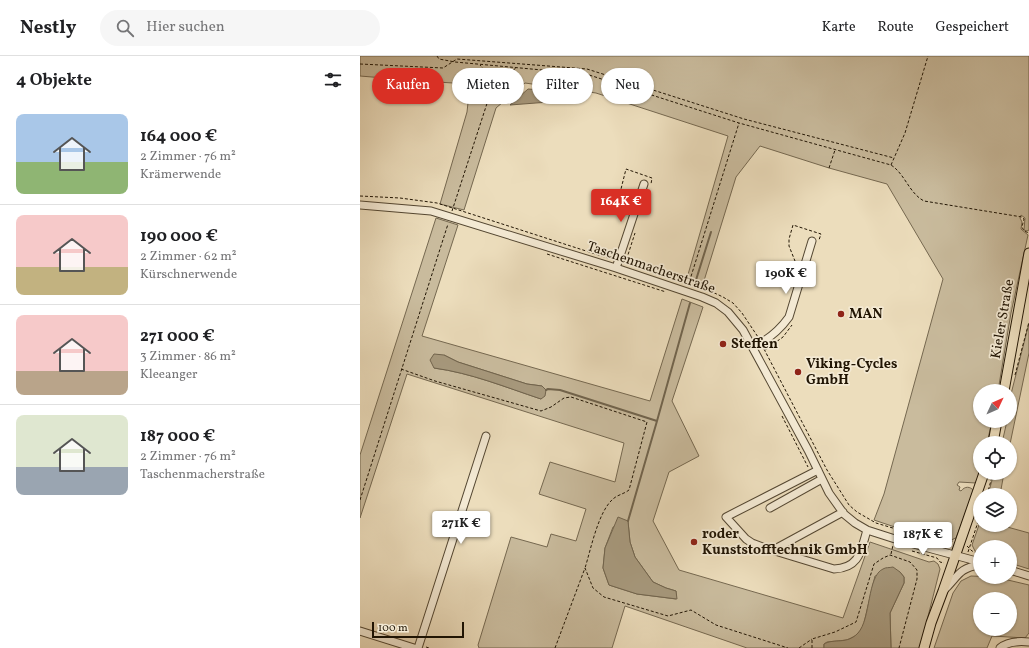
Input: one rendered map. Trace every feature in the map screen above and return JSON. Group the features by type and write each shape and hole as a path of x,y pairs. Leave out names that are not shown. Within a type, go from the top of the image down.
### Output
{"main road":[{"name":"Kieler Straße","path":"1005,384 1029,253"},
{"path":"924,648 931,623 982,480"}],"street":[{"path":"617,265 644,184"},
{"name":"Taschenmacherstraße","path":"360,206 412,208 450,216 617,265 716,303 728,312 743,330 753,347 815,472 822,479 829,493 843,512 855,523 867,530 954,560 973,562"},
{"path":"753,347 775,334 789,317 812,241"},
{"path":"418,648 486,436"},
{"path":"815,472 726,517 746,539 772,550 834,569 844,569 858,558 867,530"},
{"path":"770,508 822,479"},
{"path":"776,493 780,502"},
{"path":"772,550 843,512"},
{"path":"943,591 949,586 958,573 973,566"},
{"path":"1017,572 1029,576"},
{"path":"360,631 414,648"},
{"path":"1000,648 1015,641 1029,642"}],"path":[{"path":"437,56 439,59 454,62 516,68"},
{"path":"891,165 905,133 928,56"},
{"path":"360,64 443,68 457,59 587,69 744,119 894,158"},
{"path":"479,64 483,68"},
{"path":"524,69 586,74 739,123 891,165 897,169 914,193 924,201 1022,217 1024,219 1022,229 1029,233"},
{"path":"450,216 487,104"},
{"path":"686,292 739,123"},
{"path":"829,168 835,150"},
{"path":"360,196 437,203 617,265 712,291 732,303 742,313 761,343 827,470 849,505 857,512 876,523 943,544 953,541 970,548 973,551"},
{"path":"360,500 448,223 453,224"},
{"path":"541,252 672,294"},
{"path":"1015,374 1029,322"},
{"path":"401,369 435,381 541,411 551,407 564,398 572,397 647,422 629,490 624,494 614,497 602,514 585,568 555,648"},
{"path":"779,412 815,472"},
{"path":"970,548 975,532"},
{"path":"890,555 895,539"},
{"path":"907,550 937,558 940,562 954,560"},
{"path":"799,648 812,638 835,632 856,622 874,564 882,558 890,555 910,562 917,570 917,579 899,648"},
{"path":"585,568 593,588 604,597 668,616 691,610 716,625 788,648"},
{"path":"812,638 812,648"}],"shaded area":[{"path":"360,56 1029,56 1029,230 1024,230 1025,218 1021,215 1021,229 1028,235 1011,313 999,384 973,384 973,428 990,428 989,436 973,436 973,480 977,480 976,483 959,482 957,485 960,487 959,490 961,491 964,488 971,488 973,490 973,494 956,538 946,542 939,542 874,520 884,494 943,279 887,184 829,168 760,146 736,177 703,284 687,278 728,136 630,104 654,104 654,68 601,68 601,95 593,93 593,68 532,68 532,84 524,84 524,68 452,68 452,83 444,82 444,68 372,68 372,77 360,76"},
{"path":"528,89 532,89 532,103 524,104 524,93"},
{"path":"468,104 501,104 496,108 464,210 440,204 467,112"},
{"path":"436,218 458,225 422,336 650,401 682,299 703,307 672,401 699,456 669,472 653,521 679,570 843,618 870,542 929,562 934,561 938,564 940,569 920,648 891,648 890,613 904,583 904,577 900,572 875,576 863,627 857,635 847,640 827,642 824,644 824,648 747,648 625,606 612,648 479,648 478,645 511,537 547,547 551,534 576,541 586,509 539,494 550,462 615,482 624,443 407,374 360,518 360,455","holes":["444,355 458,362 527,384 542,386 541,399 475,377 434,368","628,521 630,542 635,557 653,582 676,591 676,599 637,594 609,585 603,568 605,548 613,527"]},
{"path":"1029,323 1029,353 1017,410 1017,384 1014,384"},
{"path":"434,354 444,355 458,362 527,384 542,386 546,390 545,396 541,399 475,377 434,368 430,360"},
{"path":"1005,428 1013,428 1012,436 1004,436"},
{"path":"992,480 1003,480 1001,488 990,488"},
{"path":"618,517 628,521 630,542 635,557 653,582 676,591 677,599 637,594 609,585 603,568 605,548"},
{"path":"1017,530 1029,533 1029,569 1017,565 1017,540 974,540 977,532 1017,532"},
{"path":"893,567 904,577 904,583 890,613 891,648 824,648 824,644 828,642 849,639 858,633 865,618 874,580 878,573 883,569"},
{"path":"971,576 973,576 973,584 1017,584 1017,582 1029,585 1029,633 1025,638 992,636 987,648 934,648 953,593 961,581"}],"waterway":[{"path":"696,280 711,232"},
{"path":"628,521 690,303"},
{"path":"546,390 560,390 657,421"}],"place":[{"name":"MAN","path":"841,314"},
{"name":"Steffen","path":"723,344"},
{"name":"Viking-Cycles GmbH","path":"798,372"},
{"name":"roder Kunststofftechnik GmbH","path":"694,542"}]}
